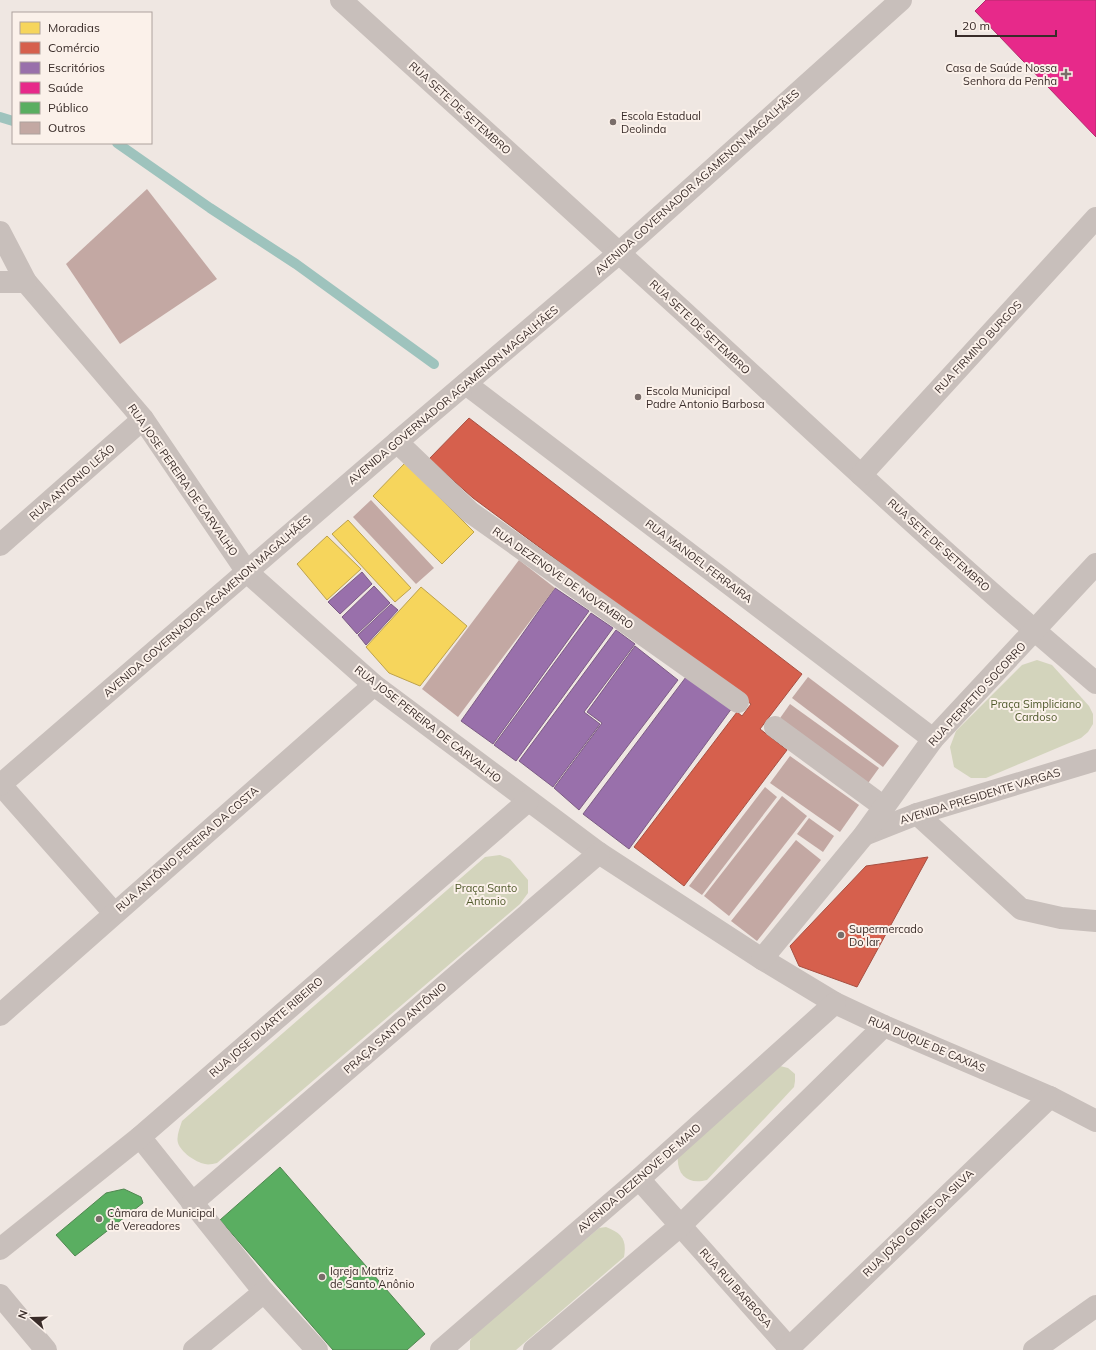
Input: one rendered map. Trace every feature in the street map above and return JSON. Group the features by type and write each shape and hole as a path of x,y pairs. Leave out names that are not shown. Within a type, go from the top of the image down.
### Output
{"street":[{"name":"RUA SETE DE SETEMBRO","path":"341,0 861,475 1034,631 1096,684"},
{"name":"AVENIDA GOVERNADOR AGAMENON MAGALHÃES","path":"0,784 619,253 901,0"},
{"name":"RUA FIRMINO BURGOS","path":"861,475 1096,218"},
{"name":"RUA JOSE PEREIRA DE CARVALHO","path":"0,232 26,282 143,420 247,572 374,685 528,801 599,853 762,959"},
{"path":"0,282 26,282"},
{"name":"RUA MANOEL FERRAIRA","path":"466,384 933,739"},
{"name":"RUA ANTONIO LEÃO","path":"0,545 143,420"},
{"name":"RUA DEZENOVE DE NOVEMBRO","path":"397,442 470,512 738,702"},
{"name":"RUA PERPETIO SOCORRO","path":"762,959 864,835 933,739 1096,564"},
{"name":"RUA ANTÔNIO PEREIRA DA COSTA","path":"0,1015 374,685"},
{"path":"775,727 884,807"},
{"name":"AVENIDA PRESIDENTE VARGAS","path":"864,835 916,814 1096,760"},
{"path":"0,784 114,913"},
{"name":"RUA JOSE DUARTE RIBEIRO","path":"0,1250 140,1137 528,801"},
{"path":"916,814 1021,908 1061,918 1096,921"},
{"name":"PRAÇA SANTO ANTÔNIO","path":"192,1203 599,853"},
{"name":"RUA DUQUE DE CAXIAS","path":"762,959 835,1003 884,1026 1050,1097 1096,1121"},
{"name":"AVENIDA DEZENOVE DE MAIO","path":"441,1350 638,1179 835,1003"},
{"path":"534,1350 680,1226 884,1026"},
{"name":"RUA JOÃO GOMES DA SILVA","path":"789,1349 1050,1097"},
{"path":"140,1137 264,1292 317,1350"},
{"name":"RUA RUI BARBOSA","path":"638,1179 789,1349"},
{"path":"194,1350 264,1292"},
{"path":"0,1294 46,1350"},
{"path":"1034,1350 1096,1306"}],"green space":[{"name":"Praça Simpliciano Cardoso","path":"1037,660 1052,665 1089,706 1093,714 1093,724 1088,732 1081,738 986,778 971,778 954,767 950,747 956,731 1022,665"},
{"name":"Praça Santo Antonio","path":"500,855 510,859 528,880 528,893 520,904 217,1163 201,1163 182,1150 178,1143 178,1132 182,1121 485,857"},
{"path":"780,1066 788,1068 795,1074 794,1087 707,1180 694,1181 685,1177 679,1168 678,1155"},
{"path":"606,1227 616,1232 622,1238 625,1246 624,1257 516,1350 470,1350 470,1341 473,1335 599,1228"}],"building: Moradias":[{"path":"405,463 474,532 442,564 373,496"},
{"path":"348,520 411,588 395,602 332,534"},
{"path":"327,536 361,569 327,600 297,564"},
{"path":"421,587 467,626 420,686 389,673 366,647"}],"building: Comércio":[{"path":"469,418 802,674 760,729 787,750 684,886 634,847 737,712 742,716 751,704 473,498 429,459"},
{"path":"928,857 857,987 799,966 790,946 866,866"}],"building: Escritórios":[{"path":"362,572 372,584 340,614 328,602"},
{"path":"374,586 390,603 357,634 342,617"},
{"path":"555,588 589,611 493,744 461,721"},
{"path":"391,604 398,610 366,645 358,635"},
{"path":"591,613 613,628 516,761 494,745"},
{"path":"616,630 635,644 584,712 600,724 553,787 519,761"},
{"path":"635,646 678,680 579,810 554,788 602,723 587,712"},
{"path":"686,677 732,708 629,849 583,814"}],"building: Saúde":[{"name":"Casa de Saúde Nossa Senhora da Penha","path":"986,0 1096,0 1096,137 975,11"}],"building: Público":[{"name":"Igreja Matriz de Santo Anônio","path":"280,1167 425,1334 407,1350 333,1350 220,1220"},
{"name":"Câmara de Municipal de Vereadores","path":"124,1189 141,1197 143,1203 75,1256 56,1235 106,1193"}],"building: Outros":[{"path":"147,189 217,279 120,344 66,264"},
{"path":"371,500 434,568 416,584 353,517"},
{"path":"519,560 555,588 458,717 422,689"},
{"path":"808,677 899,746 883,767 792,698"},
{"path":"790,704 879,768 866,786 778,721"},
{"path":"790,756 859,805 840,832 770,783"},
{"path":"765,787 777,797 702,895 689,886"},
{"path":"782,796 807,816 729,916 704,896"},
{"path":"809,818 834,836 823,852 797,834"},
{"path":"796,840 821,860 757,941 731,921"}],"waterway":[{"path":"0,117 12,121"},
{"path":"118,144 210,208 296,264 434,364"}],"place":[{"name":"Casa de Saúde Nossa Senhora da Penha","path":"1066,74"},
{"name":"Escola Estadual Deolinda","path":"613,122"},
{"name":"Escola Municipal Padre Antonio Barbosa","path":"638,397"},
{"name":"Supermercado Do lar","path":"841,935"},
{"name":"Câmara de Municipal de Vereadores","path":"99,1219"},
{"name":"Igreja Matriz de Santo Anônio","path":"322,1277"}]}
